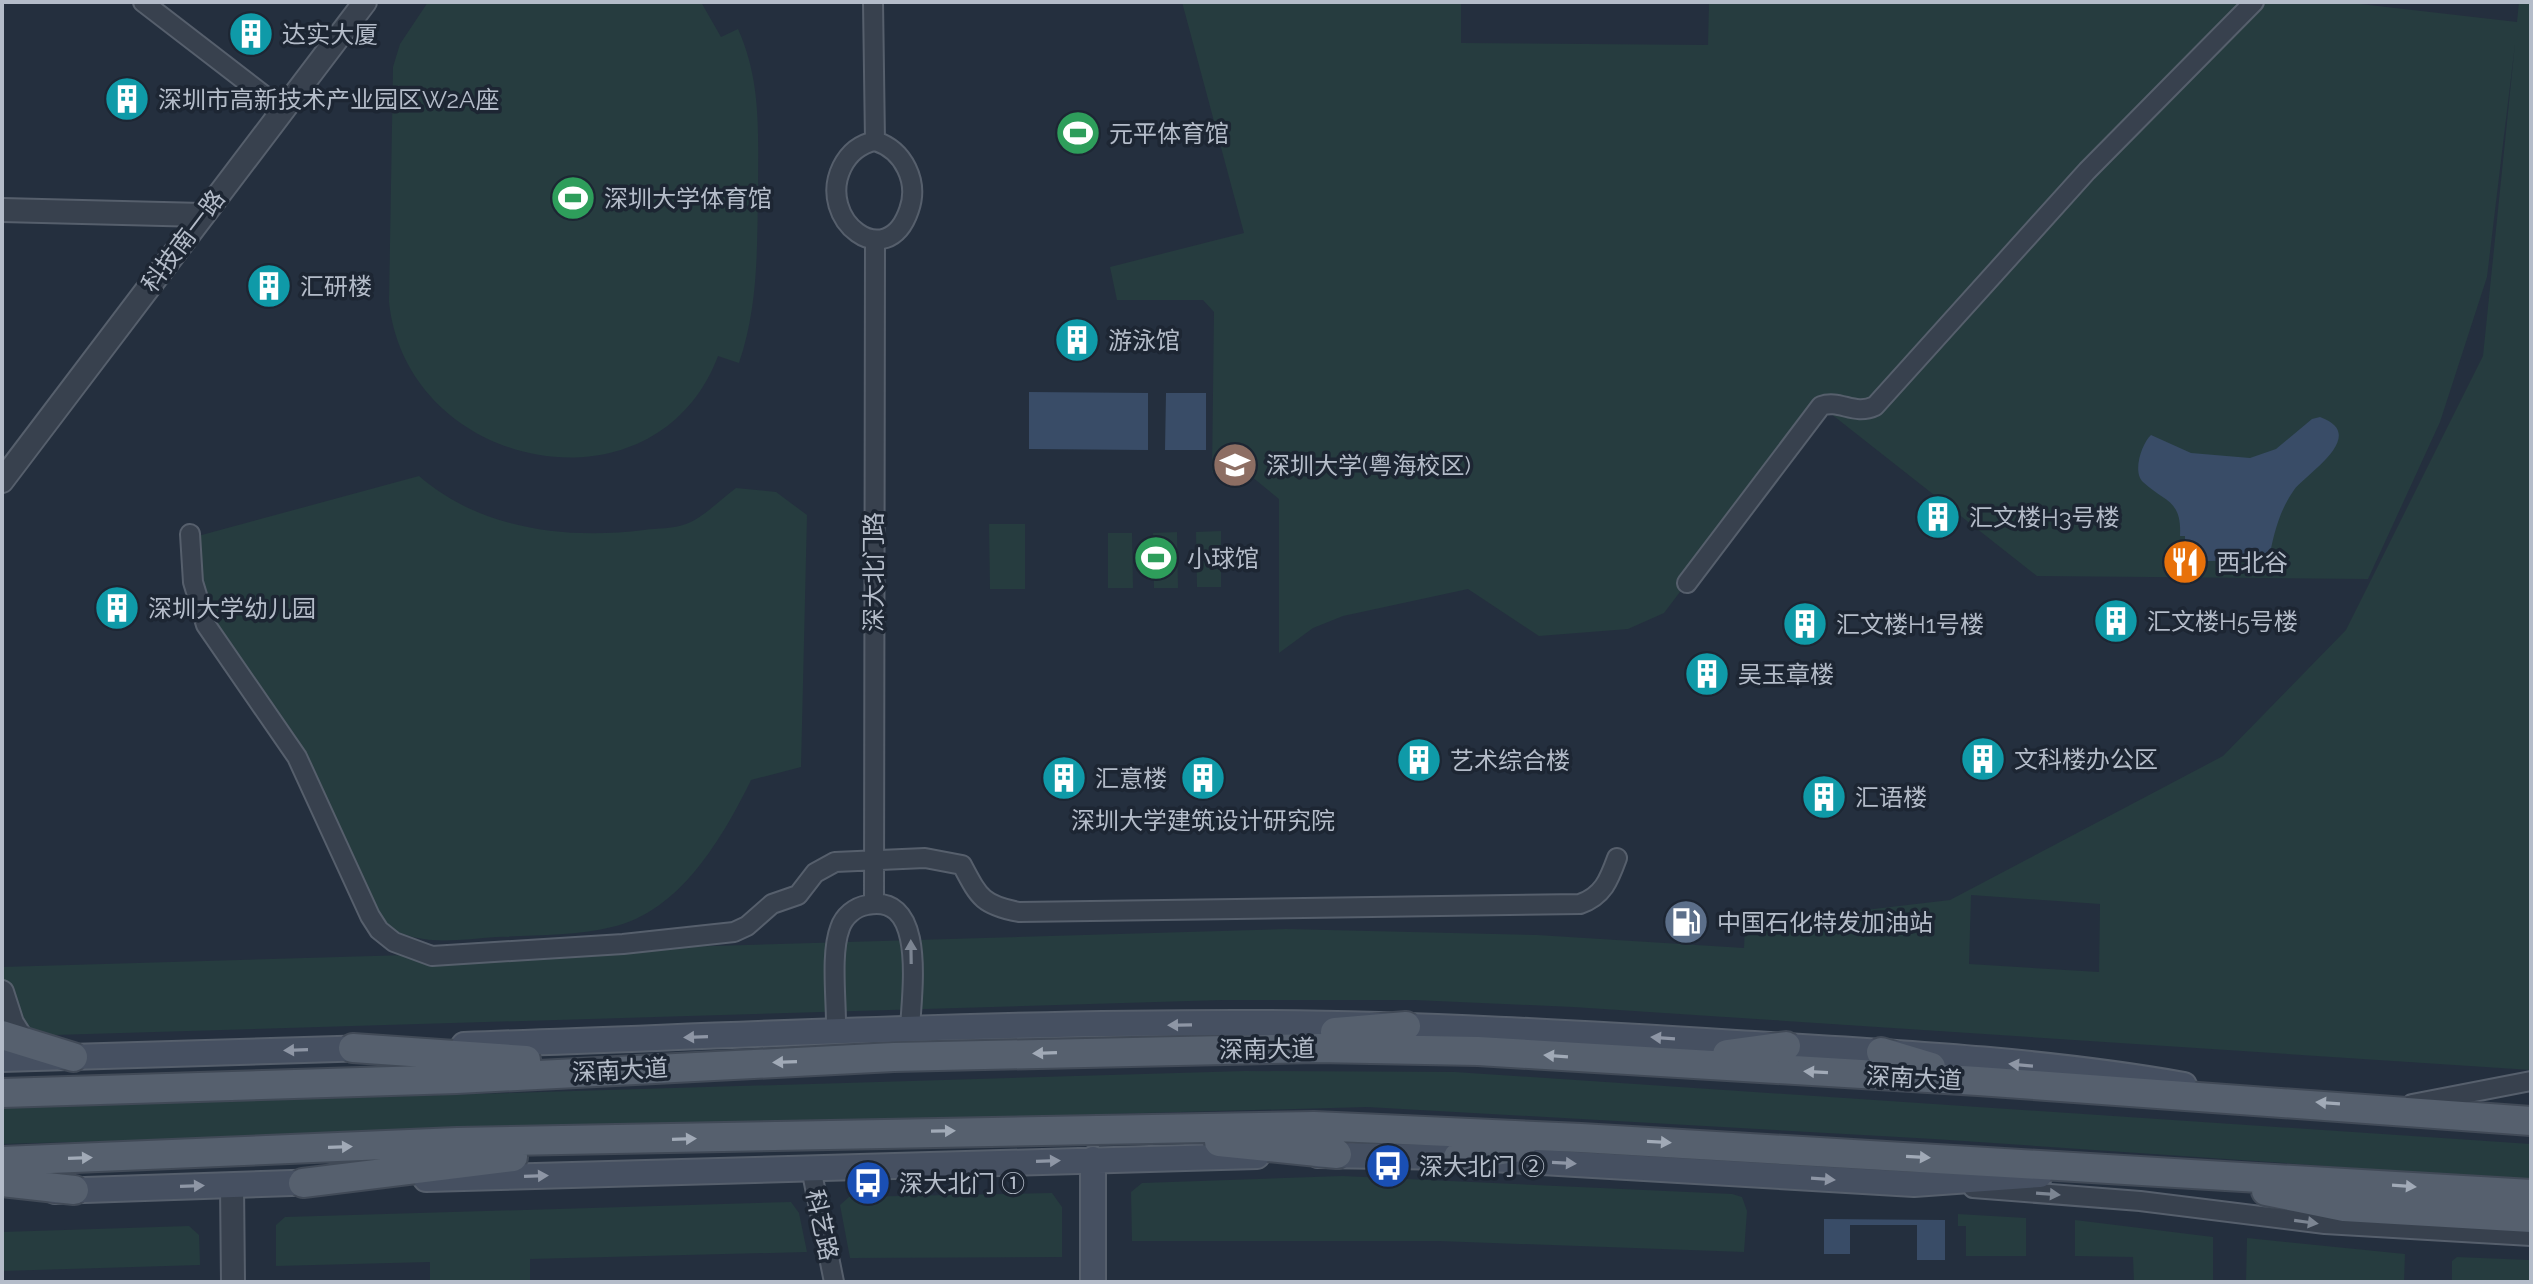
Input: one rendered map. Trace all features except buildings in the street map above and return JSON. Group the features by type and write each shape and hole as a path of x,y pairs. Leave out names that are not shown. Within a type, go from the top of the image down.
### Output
{"main road":[{"path":"9,1046 73,1057 910,1030 1259,1023 1406,1026 1881,1052 2135,1076 2265,1099"},
{"path":"1098,1051 1406,1026"},
{"path":"1664,1063 1786,1046"},
{"path":"353,1048 642,1068"},
{"name":"深南大道","path":"2,1093 457,1079 642,1068 1098,1051 1331,1048 1478,1051 1978,1081 2391,1108 2531,1121"},
{"path":"1881,1052 1978,1081"},
{"path":"2391,1108 2531,1102"},
{"path":"2,1161 457,1142 646,1141 1075,1128 1314,1126 2175,1171 2531,1194"},
{"path":"1075,1128 1337,1154"},
{"path":"1458,1157 1581,1138"},
{"path":"303,1183 646,1141"},
{"path":"2,1193 1337,1154 1458,1157 1914,1184 2130,1169"},
{"path":"1093,1159 1093,1282"},
{"path":"2175,1171 2344,1207 2531,1218"},
{"path":"2,1182 74,1190"}],"street":[{"path":"143,2 283,110"},
{"name":"科技南一路","path":"2,481 365,2"},
{"path":"873,2 875,141"},
{"path":"1687,583 1821,406 1832,402 1865,411 1887,395 2087,171 2254,2"},
{"path":"875,141 894,151 905,164 913,191 911,206 900,227 885,238 875,240 856,234 848,226 838,203 836,189 838,177 853,151 875,141"},
{"path":"2,210 203,215"},
{"name":"深大北门路","path":"874,904 875,240"},
{"path":"190,534 193,582 206,625 297,757 370,916 379,930 394,942 432,956 720,935 747,926 772,904 798,895 825,866 874,859 943,859 962,865 977,895 994,908 1019,912 1580,904 1594,899 1607,885 1617,858"},
{"path":"836,1033 838,932 849,914 874,904 901,915 910,932 910,1030"},
{"path":"2,992 12,1023 9,1046"},
{"path":"2391,1108 2531,1081"},
{"name":"科艺路","path":"811,1168 834,1282"},
{"path":"1914,1184 2140,1201 2325,1224 2531,1236"},
{"path":"232,1185 233,1282"}],"green space":[{"name":"深圳大学体育馆","path":"428,2 701,2 721,37 738,29 755,89 758,130 757,258 750,321 739,363 718,356 687,408 643,441 591,456 537,455 485,437 439,405 406,360 389,302 393,67 400,44"},
{"path":"1182,2 1461,2 1461,43 1708,45 1709,2 2343,2 2517,22 2519,2 2531,2 2531,1070 1573,1007 1414,1000 1223,1000 21,1036 2,1031 2,967 1286,929 1537,935 1744,948 1745,924 1950,900 2223,756 2346,630 2483,356 2515,44 2487,277 2440,422 2368,579 2037,576 1821,406 1664,613 1628,629 1539,636 1468,589 1343,616 1313,628 1279,653 1279,499 1246,472 1212,472 1214,312 1203,300 1117,300 1110,267 1244,233","holes":["1971,895 2100,904 2099,972 1969,964"]},
{"path":"419,476 443,494 496,519 554,531 614,533 681,526 699,517 736,488 776,492 807,515 801,767 751,780 713,848 696,869 658,906 636,919 584,932 452,940 410,936 383,924 309,764 224,641 199,593 198,536"},
{"path":"989,524 1025,524 1025,589 990,589"},
{"path":"1221,531 1221,587 1197,587 1196,532"},
{"path":"1177,532 1178,588 1154,588 1153,533"},
{"path":"1108,533 1132,533 1133,588 1108,588"},
{"path":"1245,1071 1455,1072 2531,1144 2531,1180 1934,1139 1367,1107 2,1144 2,1108"},
{"path":"1342,1176 1732,1194 1742,1197 1747,1211 1744,1252 1438,1241 1132,1241 1131,1192 1142,1183"},
{"path":"1052,1193 1062,1207 1062,1257 850,1258 840,1205 849,1197"},
{"path":"791,1202 799,1213 807,1252 530,1259 530,1282 430,1282 430,1262 276,1266 276,1225 285,1217"},
{"path":"1958,1214 2026,1218 2026,1256 1966,1256 1966,1226 1958,1226"},
{"path":"2075,1220 2213,1237 2213,1282 2134,1282 2133,1257 2075,1256"},
{"path":"189,1226 199,1235 200,1265 2,1271 2,1232"},
{"path":"2247,1238 2405,1254 2404,1282 2246,1282"},
{"path":"2457,1257 2529,1260 2531,1282 2452,1282 2452,1261"}],"water":[{"path":"1029,392 1148,393 1148,450 1029,449"},
{"path":"1166,393 1206,393 1206,450 1165,450"},
{"path":"2320,417 2334,425 2339,434 2337,444 2321,465 2294,490 2284,506 2269,560 2206,561 2205,554 2195,553 2195,545 2185,545 2185,536 2180,536 2175,508 2143,482 2138,472 2144,444 2151,435 2191,453 2250,458 2276,449 2312,419"},
{"path":"1824,1219 1945,1220 1945,1260 1917,1260 1917,1225 1850,1225 1850,1254 1824,1254"}],"place":[{"name":"达实大厦","path":"251,34"},
{"name":"深圳市高新技术产业园区W2A座","path":"127,99"},
{"name":"元平体育馆","path":"1078,133"},
{"name":"深圳大学体育馆","path":"573,198"},
{"name":"汇研楼","path":"269,286"},
{"name":"游泳馆","path":"1077,340"},
{"name":"深圳大学(粤海校区)","path":"1235,465"},
{"name":"汇文楼H3号楼","path":"1938,517"},
{"name":"小球馆","path":"1156,558"},
{"name":"西北谷","path":"2185,562"},
{"name":"深圳大学幼儿园","path":"117,608"},
{"name":"汇文楼H5号楼","path":"2116,621"},
{"name":"汇文楼H1号楼","path":"1805,624"},
{"name":"吴玉章楼","path":"1707,674"},
{"name":"文科楼办公区","path":"1983,759"},
{"name":"艺术综合楼","path":"1419,760"},
{"name":"汇意楼","path":"1064,778"},
{"name":"深圳大学建筑设计研究院","path":"1203,778"},
{"name":"汇语楼","path":"1824,797"},
{"name":"中国石化特发加油站","path":"1686,922"},
{"name":"深大北门 ②","path":"1388,1166"},
{"name":"深大北门 ①","path":"868,1183"}]}
